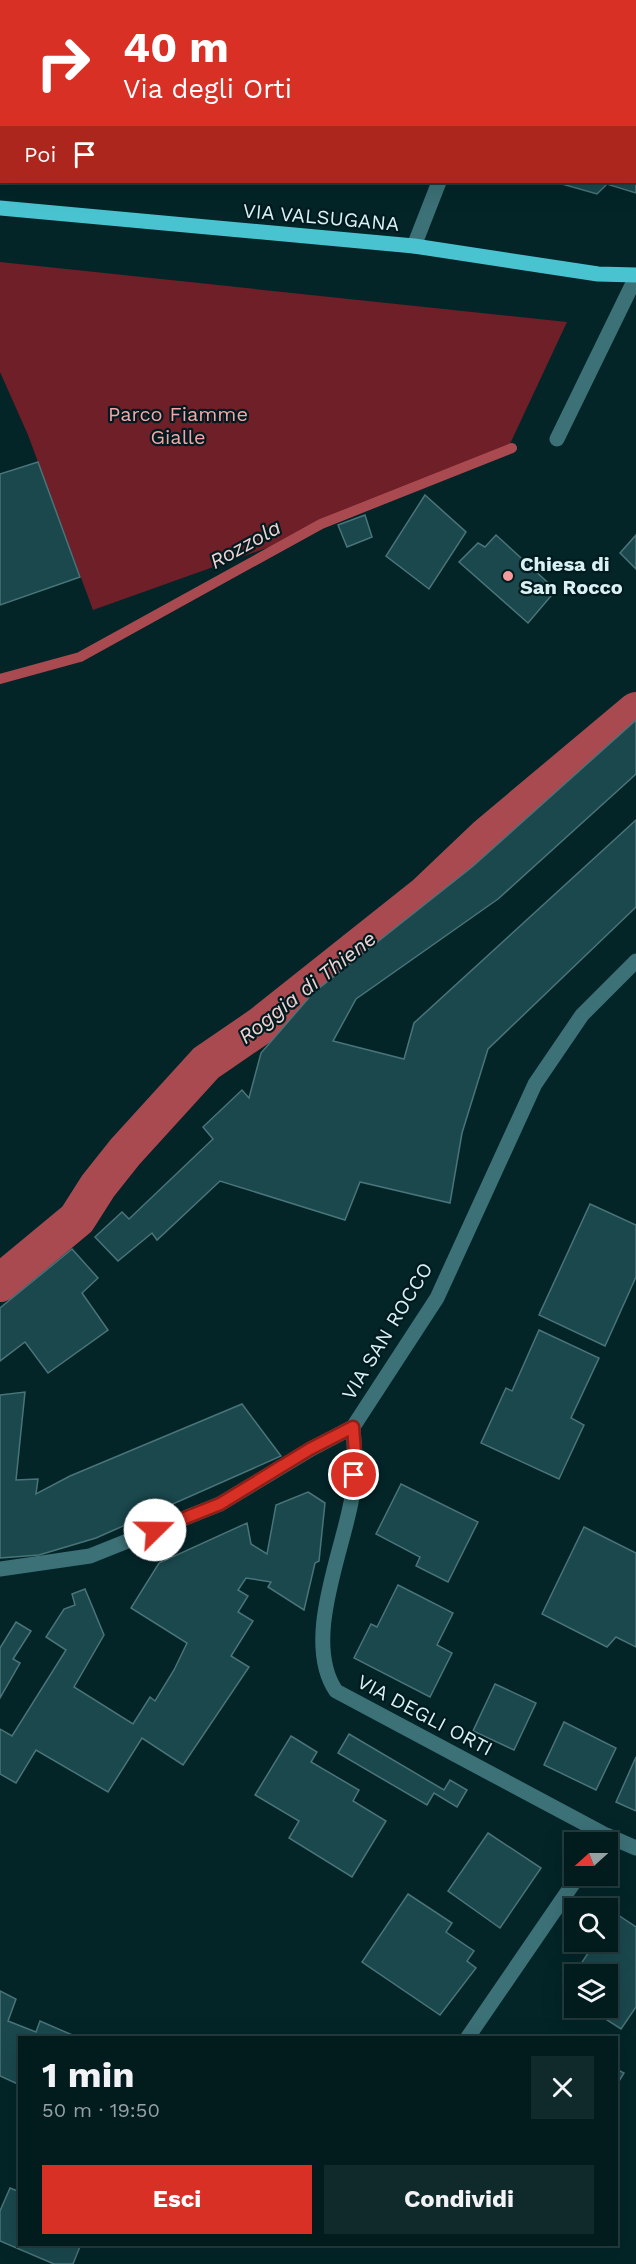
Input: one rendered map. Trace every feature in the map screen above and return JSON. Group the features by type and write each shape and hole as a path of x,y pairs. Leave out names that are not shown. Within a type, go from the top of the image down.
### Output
{"main road":[{"name":"VIA VALSUGANA","path":"0,208 414,246 598,274 636,276"}],"street":[{"path":"414,246 439,183"},
{"name":"VIA VALSUGANA","path":"557,439 636,276"},
{"name":"VIA SAN ROCCO","path":"0,1569 90,1556 220,1504 310,1449 353,1427 436,1298 535,1084 582,1015 636,961"},
{"name":"VIA DEGLI ORTI","path":"353,1427 355,1453 352,1497 323,1620 322,1649 327,1678 336,1691 590,1832"},
{"name":"VIA DEGLI ORTI","path":"618,1843 636,1848"},
{"path":"469,2036 571,1886"}],"green space":[{"name":"Parco Fiamme Gialle","path":"0,262 567,322 509,446 306,534 93,610 28,435 0,372"}],"building":[{"path":"558,183 636,183 636,193 607,184 597,194"},
{"path":"38,462 80,577 0,605 0,474"},
{"path":"425,495 466,532 429,589 386,556"},
{"path":"365,515 372,537 347,547 338,525"},
{"name":"Chiesa di San Rocco","path":"496,535 556,590 528,623 459,562 478,543 485,547"},
{"path":"636,535 636,569 620,553"},
{"path":"636,720 636,774 498,899 356,999 333,1041 404,1059 414,1023 636,820 636,907 488,1049 462,1133 450,1203 360,1182 345,1220 220,1181 157,1240 152,1233 118,1261 95,1237 122,1212 129,1219 213,1139 203,1127 242,1090 249,1098 261,1053 313,993 472,867"},
{"path":"590,1204 636,1225 636,1277 605,1346 539,1315"},
{"path":"72,1249 98,1278 82,1293 108,1330 48,1373 25,1342 0,1361 0,1308"},
{"path":"539,1330 599,1358 571,1418 584,1425 559,1479 481,1443 506,1388 512,1391"},
{"path":"25,1392 16,1480 38,1479 36,1494 70,1476 242,1404 281,1456 96,1538 39,1555 0,1558 0,1395"},
{"path":"401,1484 478,1522 448,1582 416,1566 420,1557 376,1534"},
{"path":"308,1492 325,1503 319,1561 315,1563 304,1610 268,1587 271,1582 246,1578 238,1590 248,1596 238,1612 253,1621 231,1656 249,1667 183,1765 142,1738 108,1792 36,1750 16,1783 0,1774 0,1729 12,1736 66,1650 46,1637 64,1609 75,1605 72,1594 85,1589 104,1635 74,1687 133,1724 150,1697 155,1701 187,1643 131,1608 159,1563 247,1523 251,1544 267,1554 276,1505"},
{"path":"584,1527 636,1553 636,1647 616,1637 607,1647 542,1614"},
{"path":"398,1585 453,1613 437,1645 452,1653 430,1697 354,1658 371,1624 377,1627"},
{"path":"16,1622 31,1631 13,1659 20,1663 0,1698 0,1648"},
{"path":"495,1684 536,1703 514,1750 473,1731"},
{"path":"564,1722 616,1748 596,1790 544,1765"},
{"path":"349,1734 444,1790 450,1780 467,1790 457,1807 434,1793 427,1805 338,1753"},
{"path":"291,1736 317,1752 311,1762 359,1790 353,1801 386,1821 352,1877 289,1838 299,1821 255,1795"},
{"path":"636,1757 636,1811 616,1802"},
{"path":"488,1833 541,1868 500,1928 448,1891"},
{"path":"408,1894 452,1923 446,1932 474,1951 467,1961 476,1968 440,2015 362,1962"},
{"path":"618,1915 636,1927 636,2007 621,2029 604,2018 618,2018 618,1964 581,1964 589,1952 618,1952"},
{"path":"0,1991 16,1999 8,2021 36,2032 40,2021 75,2036 18,2036 18,2084 0,2076"},
{"path":"618,2070 624,2073 618,2083"},
{"path":"10,2188 18,2191 18,2246 80,2246 73,2264 54,2264 0,2241 0,2211"}],"waterway":[{"name":"Rozzola","path":"0,679 80,657 321,524 512,448"},
{"name":"Roggia di Thiene","path":"0,1283 77,1219 98,1186 125,1152 206,1063 260,1026 426,894 487,836 636,711"}],"place":[{"name":"Chiesa di San Rocco","path":"508,576"}],"route":[{"path":"155,1530 220,1504 310,1449 353,1427 354,1475"}]}
